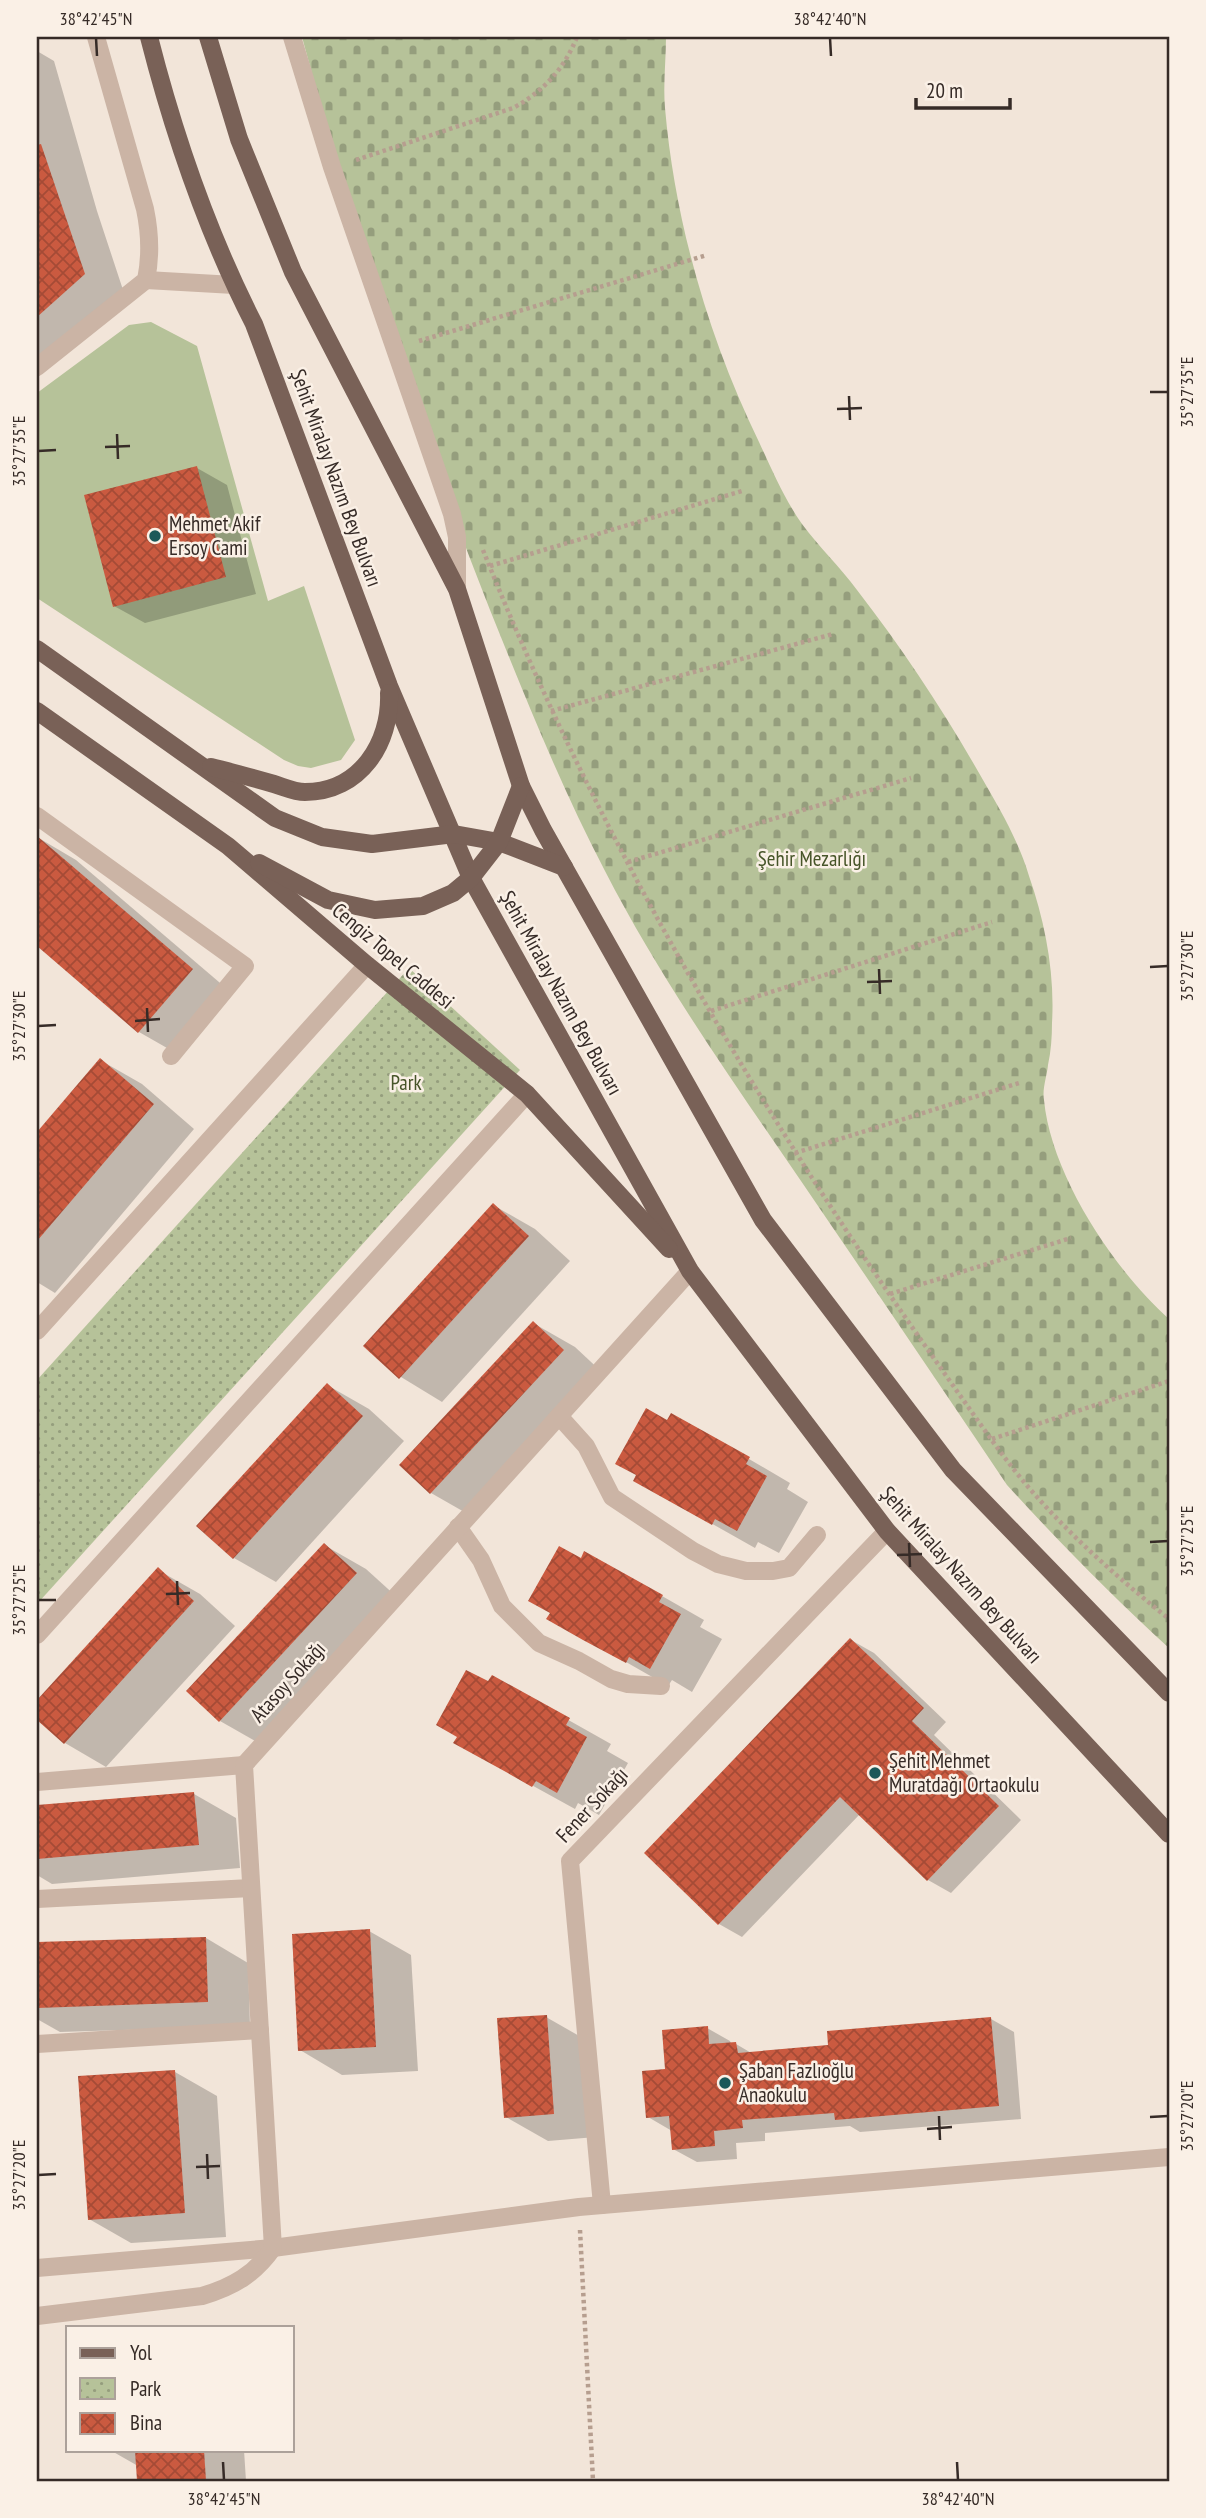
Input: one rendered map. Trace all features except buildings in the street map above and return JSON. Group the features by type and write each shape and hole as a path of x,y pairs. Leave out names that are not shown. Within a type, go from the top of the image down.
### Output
{"main road":[{"name":"Şehit Miralay Nazım Bey Bulvarı","path":"149,37 183,152 234,285 254,324 388,686 471,878 690,1270 887,1531 1169,1834"},
{"name":"Şehit Miralay Nazım Bey Bulvarı","path":"208,37 239,139 293,272 457,589 521,786 763,1220 953,1470 1169,1693"},
{"path":"37,649 275,818 322,837 372,844 454,834 499,842 564,867"},
{"path":"199,763 303,792 328,789 352,779 370,762 383,739 390,713 388,686"},
{"name":"Cengiz Topel Caddesi","path":"37,711 228,846 367,965 527,1094 690,1270"},
{"path":"228,846 328,900 375,910 423,906 453,893 471,878 499,842 521,786"}],"street":[{"path":"96,37 147,219 150,251 146,280"},
{"path":"292,37 332,167 452,514 457,537 457,589"},
{"path":"37,367 146,280 234,285"},
{"path":"37,816 245,966 171,1056"},
{"path":"37,1331 367,965"},
{"path":"37,1635 527,1094"},
{"name":"Atasoy Sokağı","path":"244,1765 690,1270"},
{"path":"559,1416 586,1446 612,1496 693,1551 718,1564 746,1571 789,1568 817,1535"},
{"path":"458,1527 481,1560 502,1606 538,1643 611,1679 628,1684 661,1686"},
{"name":"Fener Sokağı","path":"602,2205 569,1861 887,1531"},
{"path":"37,1782 244,1765 273,2248 254,2272 241,2281 202,2297 37,2316"},
{"path":"37,1899 251,1888"},
{"path":"37,2044 260,2030"},
{"path":"37,2268 273,2248 579,2207 1169,2157"}],"path":[{"path":"332,167 500,112 528,100 542,90 559,71 577,37"},
{"path":"411,344 707,255"},
{"path":"490,566 742,491"},
{"path":"480,541 551,711 628,862 711,1011 796,1153 890,1294 992,1439 1035,1495 1064,1527 1169,1619"},
{"path":"551,711 833,634"},
{"path":"628,862 911,778"},
{"path":"711,1011 992,922"},
{"path":"796,1153 1019,1083"},
{"path":"890,1294 1071,1238"},
{"path":"992,1439 1169,1381"},
{"path":"579,2207 593,2481"}],"green space":[{"name":"Şehir Mezarlığı","path":"302,37 666,37 665,108 677,194 697,280 725,363 769,463 796,515 890,634 965,749 1013,836 1040,911 1048,948 1053,1004 1052,1039 1044,1096 1049,1129 1072,1189 1088,1219 1127,1275 1169,1319 1169,1648 1086,1568 1007,1485 723,1067 673,990 627,911 559,775 463,540 388,326"},
{"path":"151,322 197,346 268,601 304,586 355,740 341,760 311,768 284,760 37,598 37,393 129,325"},
{"name":"Park","path":"409,968 520,1070 37,1604 37,1380"}],"place":[{"name":"Mehmet Akif Ersoy Cami","path":"155,536"},
{"name":"Şehit Mehmet Muratdağı Ortaokulu","path":"875,1773"},
{"name":"Şaban Fazlıoğlu Anaokulu","path":"725,2083"}]}
